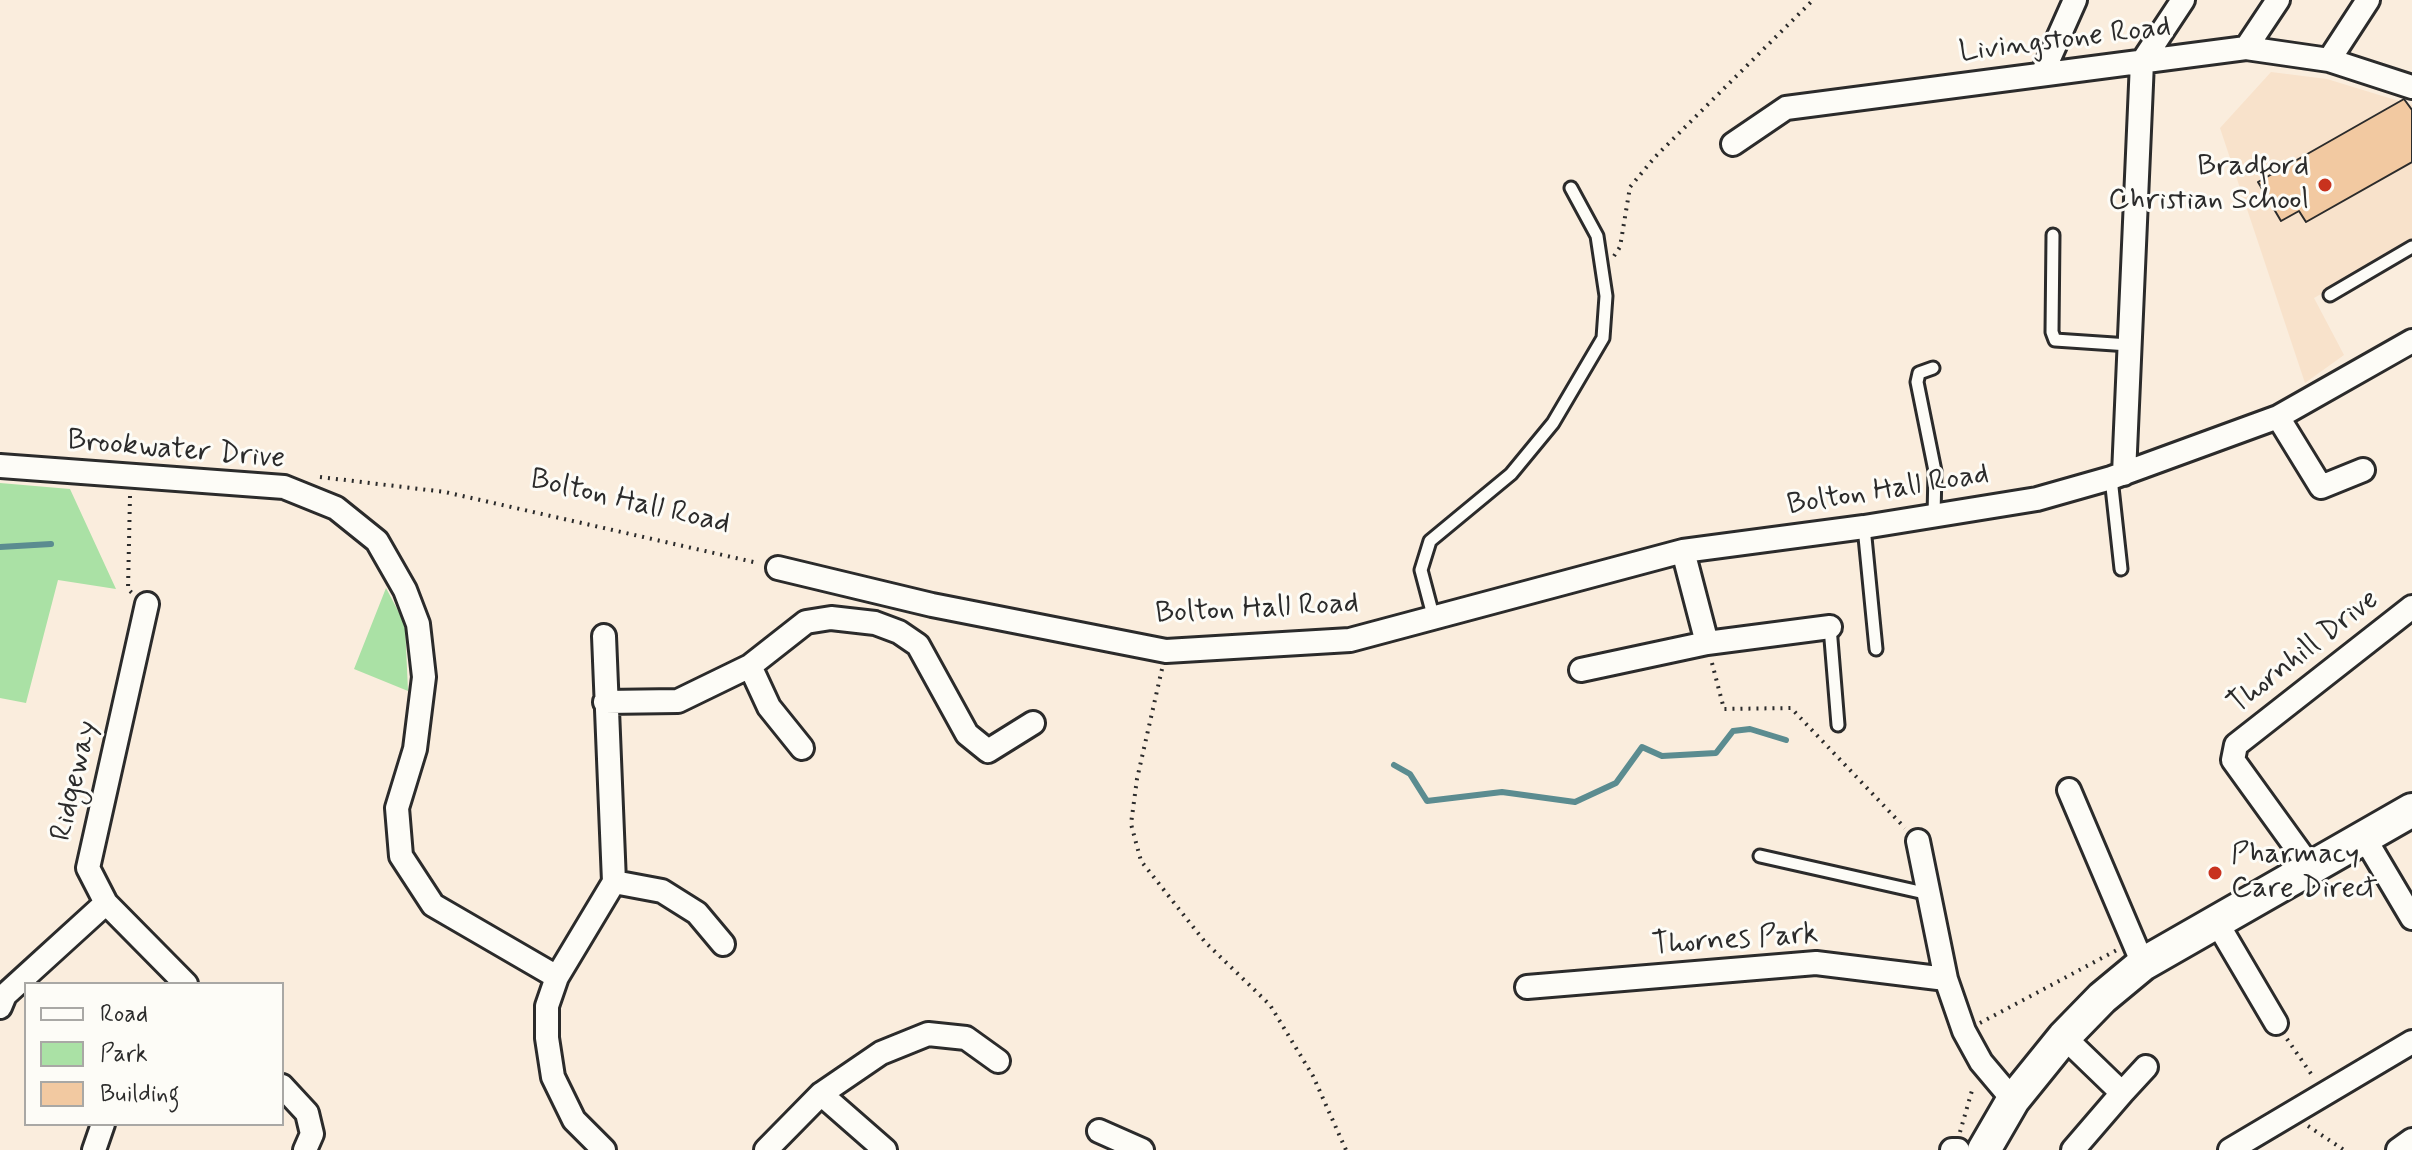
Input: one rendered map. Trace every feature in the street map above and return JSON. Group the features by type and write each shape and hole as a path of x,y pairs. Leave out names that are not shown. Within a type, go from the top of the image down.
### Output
{"street":[{"path":"2043,72 2075,0"},
{"path":"2118,476 2129,345 2142,62 2183,0"},
{"path":"2246,48 2278,0"},
{"path":"2329,60 2368,0"},
{"name":"Livingstone Road","path":"1733,144 1786,108 2043,72 2246,48 2329,60 2411,84"},
{"name":"Bolton Hall Road","path":"778,568 932,605 1166,651 1350,640 1683,551 1864,527 2037,499 2118,476 2278,417 2412,341"},
{"path":"2278,417 2321,487 2363,470"},
{"name":"Brookwater Drive","path":"0,466 284,487 336,508 377,541 405,590 418,624 424,677 415,749 397,808 401,856 433,905 557,977"},
{"path":"1683,551 1707,643"},
{"name":"Ridgeway","path":"147,604 88,868 106,903 184,982"},
{"name":"Thornhill Drive","path":"2311,868 2233,760 2236,745 2412,607"},
{"path":"605,702 678,701 750,666 806,622 831,618 875,623 899,632 918,645 967,734 988,751 1033,723"},
{"path":"1581,670 1707,643 1830,627"},
{"path":"604,636 614,882 557,977 547,1006 547,1038 553,1077 574,1120 604,1150"},
{"path":"750,666 769,707 802,748"},
{"path":"2069,790 2138,953"},
{"path":"1984,1150 2013,1100 2138,953 2216,921 2412,810"},
{"path":"2364,837 2412,918"},
{"path":"1918,841 1946,979 1964,1031 1981,1062 2013,1100"},
{"path":"614,882 662,891 697,913 723,944"},
{"path":"0,1007 5,995 106,903"},
{"path":"2216,921 2276,1023"},
{"name":"Thornes Park","path":"1527,987 1816,963 1946,979"},
{"path":"766,1150 821,1094 881,1053 928,1034 966,1038 998,1061"},
{"path":"2064,1037 2122,1093"},
{"path":"2230,1150 2412,1042"},
{"path":"2063,1148 2146,1067"},
{"path":"284,1088 307,1113 312,1134 305,1150"},
{"path":"821,1094 885,1150"},
{"path":"94,1150 102,1126"},
{"path":"1099,1131 1131,1142 1142,1150"},
{"path":"2398,1150 2412,1140"}],"lane":[{"path":"1434,620 1421,570 1430,541 1511,474 1553,423 1603,338 1606,296 1597,236 1571,188"},
{"path":"2053,235 2052,332 2055,340 2129,345"},
{"path":"2330,295 2412,247"},
{"path":"1933,368 1919,373 1917,382 1935,471 1934,516"},
{"path":"2118,476 2121,569"},
{"path":"1864,527 1876,649"},
{"path":"1830,627 1838,725"},
{"path":"1760,856 1929,894"}],"path":[{"path":"1603,275 1620,247 1630,187 1655,157 1813,0"},
{"path":"130,476 128,589 147,604"},
{"name":"Bolton Hall Road","path":"310,476 445,492 778,568"},
{"path":"1707,643 1724,709 1791,708 1918,841"},
{"path":"1166,651 1137,779 1131,824 1141,861 1205,942 1270,1005 1313,1076 1346,1150"},
{"path":"1964,1031 2138,953"},
{"path":"2276,1023 2324,1093"},
{"path":"1955,1150 1981,1062"},
{"path":"2290,1114 2344,1150"}],"shaded area":[{"name":"Bradford Christian School","path":"2271,72 2327,79 2412,105 2412,242 2314,298 2344,355 2305,383 2220,128"}],"green space":[{"path":"0,483 70,489 116,589 58,580 26,703 0,698"},
{"path":"386,588 405,624 408,691 354,669"}],"building":[{"path":"2404,99 2412,110 2412,162 2306,222 2299,211 2281,221 2258,182"}],"waterway":[{"path":"0,547 51,544"},
{"path":"1394,765 1410,774 1427,801 1502,792 1575,802 1616,783 1642,747 1662,756 1716,753 1733,731 1750,729 1786,740"}],"place":[{"name":"Bradford Christian School","path":"2325,185"},
{"name":"Pharmacy Care Direct","path":"2215,873"}]}
